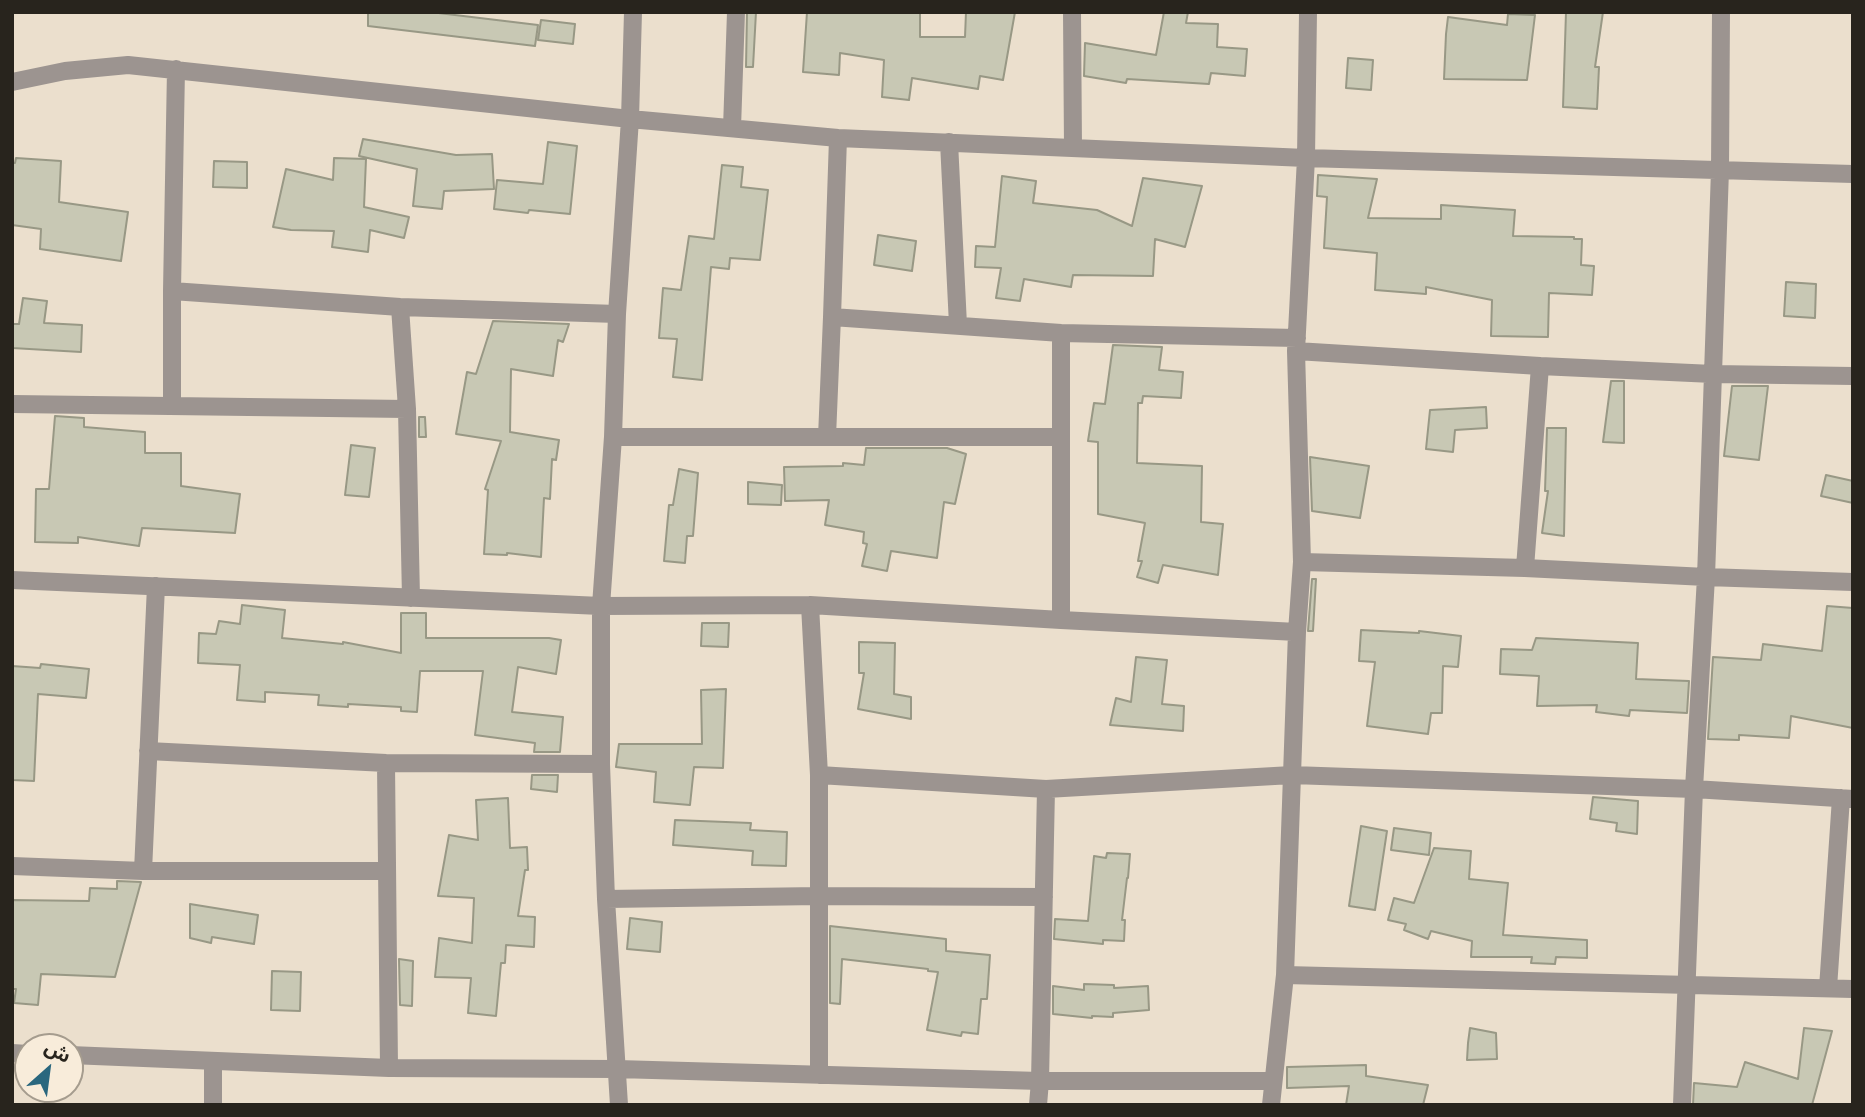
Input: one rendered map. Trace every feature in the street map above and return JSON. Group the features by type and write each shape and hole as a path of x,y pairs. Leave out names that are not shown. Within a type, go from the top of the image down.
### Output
{"street":[{"path":"619,1105 606,899 601,764 601,606 631,119 633,12"},
{"path":"732,128 736,12"},
{"path":"1072,12 1073,148"},
{"path":"1271,1105 1285,975 1297,632 1302,562 1296,345 1306,158 1308,12"},
{"path":"1682,1105 1694,789 1706,577 1720,170 1721,12"},
{"path":"12,82 65,71 128,65 631,119 838,138 1306,158 1853,174"},
{"path":"173,406 176,69"},
{"path":"827,437 838,138"},
{"path":"949,142 958,325"},
{"path":"172,291 400,307 617,314"},
{"path":"400,307 407,409 411,598"},
{"path":"832,317 1061,333 1296,345 1540,366 1713,374 1853,376"},
{"path":"1061,333 1062,620"},
{"path":"1525,568 1540,366"},
{"path":"12,404 407,409"},
{"path":"612,437 1061,438"},
{"path":"1302,562 1853,582"},
{"path":"12,580 601,606 810,605 1297,632"},
{"path":"143,871 156,586"},
{"path":"810,605 819,775 820,1074"},
{"path":"148,751 386,763 601,764"},
{"path":"386,763 389,1069"},
{"path":"819,775 1046,789 1292,775 1694,789 1847,799 1828,988"},
{"path":"1038,1105 1046,789"},
{"path":"12,866 143,871 386,871"},
{"path":"606,899 1044,897"},
{"path":"1285,975 1853,989"},
{"path":"84,1056 389,1069 617,1069 1040,1081 1273,1081"},
{"path":"212,1061 213,1105"}],"building":[{"path":"368,12 430,12 538,25 535,46 368,26"},
{"path":"747,12 756,12 753,67 746,67"},
{"path":"807,12 920,12 920,37 965,37 966,12 1015,12 1003,80 980,76 978,89 912,78 909,100 882,97 884,60 840,53 839,75 803,72"},
{"path":"1164,12 1188,12 1186,23 1218,24 1217,47 1247,49 1245,76 1211,73 1209,84 1127,79 1126,83 1084,76 1085,43 1156,55"},
{"path":"1566,12 1603,12 1595,67 1599,67 1597,109 1563,107"},
{"path":"1508,14 1535,15 1527,80 1444,79 1448,17 1507,25"},
{"path":"541,20 575,24 573,44 538,40"},
{"path":"1348,58 1373,60 1371,90 1346,88"},
{"path":"363,139 456,155 492,154 494,189 444,191 442,209 413,206 417,169 359,156"},
{"path":"548,142 577,146 570,214 494,209 497,180 543,184"},
{"path":"16,158 61,161 59,202 128,212 121,261 40,249 41,229 12,225 12,163 15,163"},
{"path":"334,158 366,159 364,207 409,217 404,238 370,230 368,252 332,247 334,231 273,227 286,169 333,180"},
{"path":"214,161 247,162 247,188 213,187"},
{"path":"722,165 743,167 741,187 768,190 760,260 730,258 729,269 711,267 702,380 673,377 677,339 659,338 663,288 681,290 689,236 714,239"},
{"path":"1318,175 1377,179 1368,218 1441,219 1441,205 1515,210 1513,236 1582,239 1581,265 1594,266 1592,295 1549,293 1548,337 1491,336 1492,300 1426,287 1426,294 1375,290 1377,253 1324,248 1327,197 1317,196"},
{"path":"1002,176 1036,181 1033,203 1097,210 1132,226 1143,178 1202,186 1185,247 1155,239 1153,276 1073,275 1071,287 1024,279 1020,301 996,298 1001,268 975,267 976,246 995,247"},
{"path":"878,235 916,241 912,271 874,265"},
{"path":"1786,282 1816,284 1815,318 1784,316"},
{"path":"23,298 47,301 44,323 82,325 81,352 12,348 12,324 19,324"},
{"path":"493,321 569,324 563,342 558,340 553,376 511,369 510,432 559,440 556,460 552,459 550,499 544,498 541,557 507,553 484,554 488,490 485,489 501,441 456,434 467,372 476,374"},
{"path":"1113,345 1162,347 1159,370 1183,372 1181,398 1143,396 1142,403 1138,403 1137,463 1202,466 1201,522 1223,524 1218,575 1163,565 1158,583 1137,577 1142,561 1138,561 1145,523 1098,514 1098,442 1088,441 1094,403 1105,404"},
{"path":"1611,381 1624,381 1624,443 1603,442"},
{"path":"1732,386 1768,386 1759,460 1724,456"},
{"path":"1486,407 1487,428 1455,430 1453,452 1426,449 1430,410"},
{"path":"55,416 84,418 84,427 145,432 145,453 181,453 181,486 240,494 235,533 142,528 139,546 78,537 78,543 35,542 36,489 49,489"},
{"path":"419,417 425,417 426,437 419,437"},
{"path":"1547,428 1566,428 1564,536 1542,533 1548,491 1545,491"},
{"path":"351,445 375,448 369,497 345,495"},
{"path":"866,448 947,448 966,454 955,504 944,502 937,558 891,551 887,571 862,566 867,544 863,543 864,532 825,525 829,500 785,501 784,467 843,466 843,463 864,465"},
{"path":"1310,457 1369,466 1360,518 1312,511"},
{"path":"679,469 698,473 693,536 687,536 685,563 664,561 669,505 673,505"},
{"path":"1826,475 1853,481 1853,503 1821,496"},
{"path":"748,482 782,485 781,505 748,504"},
{"path":"1312,579 1316,579 1313,631 1308,631"},
{"path":"242,605 285,610 282,638 343,642 401,653 401,613 426,613 426,638 561,640 556,674 518,667 512,712 563,717 560,752 534,752 535,743 475,735 483,671 420,671 417,712 401,711 401,707 318,705 319,695 265,692 265,702 237,700 240,665 198,663 199,633 216,634 219,621 240,624"},
{"path":"1827,606 1853,608 1853,728 1791,716 1789,738 1739,735 1739,740 1708,739 1713,657 1761,660 1763,644 1822,651"},
{"path":"702,623 729,623 728,647 701,646"},
{"path":"1361,630 1419,631 1461,636 1458,667 1443,666 1442,713 1431,713 1428,734 1367,726 1375,662 1359,661"},
{"path":"1536,638 1638,643 1636,679 1689,681 1687,713 1630,710 1629,716 1596,712 1597,705 1537,706 1539,676 1500,674 1501,649 1532,650"},
{"path":"859,642 895,643 894,694 911,697 911,719 858,709 864,673 859,673"},
{"path":"1136,657 1167,660 1162,704 1184,706 1183,731 1110,725 1116,698 1131,702"},
{"path":"41,664 89,669 86,698 38,694 34,781 12,780 12,666 40,668"},
{"path":"726,689 723,768 694,767 690,805 654,802 656,772 616,767 619,744 702,744 701,690"},
{"path":"532,775 558,775 557,792 531,789"},
{"path":"1593,797 1638,801 1637,834 1616,831 1617,823 1590,819"},
{"path":"508,798 510,848 527,847 528,870 525,870 518,916 535,917 534,947 506,945 505,963 501,963 496,1016 468,1013 471,978 435,977 439,938 472,943 474,898 438,896 449,835 478,840 476,800"},
{"path":"675,820 751,823 750,830 787,832 786,866 752,865 753,851 673,845"},
{"path":"1361,826 1387,831 1375,910 1349,906"},
{"path":"1394,828 1431,833 1429,855 1391,850"},
{"path":"1434,848 1471,851 1469,879 1508,883 1503,935 1587,940 1587,958 1556,957 1555,964 1531,963 1532,957 1471,957 1472,941 1431,931 1428,939 1404,930 1406,924 1388,920 1394,898 1414,903"},
{"path":"1107,853 1130,854 1122,920 1125,920 1124,941 1103,940 1103,944 1054,939 1055,919 1088,921 1094,856 1106,858"},
{"path":"117,881 141,882 115,977 41,974 38,1005 14,1003 16,989 12,989 12,900 89,901 90,888 117,889"},
{"path":"190,904 258,915 254,944 212,937 211,943 190,938"},
{"path":"630,918 662,922 660,952 627,949"},
{"path":"830,926 946,939 946,951 990,955 987,999 981,999 978,1034 962,1032 961,1036 927,1030 938,972 928,969 842,959 840,1004 830,1003"},
{"path":"399,959 413,961 412,1006 400,1005"},
{"path":"272,971 301,972 300,1011 271,1010"},
{"path":"1084,984 1114,985 1114,988 1148,986 1149,1010 1092,1018 1053,1014 1053,986 1084,990"},
{"path":"1470,1028 1496,1033 1497,1059 1467,1060"},
{"path":"1804,1028 1832,1031 1812,1105 1693,1105 1694,1083 1737,1087 1745,1062 1798,1079"},
{"path":"1366,1065 1366,1076 1428,1085 1423,1105 1346,1105 1349,1086 1287,1088 1287,1067"}]}
